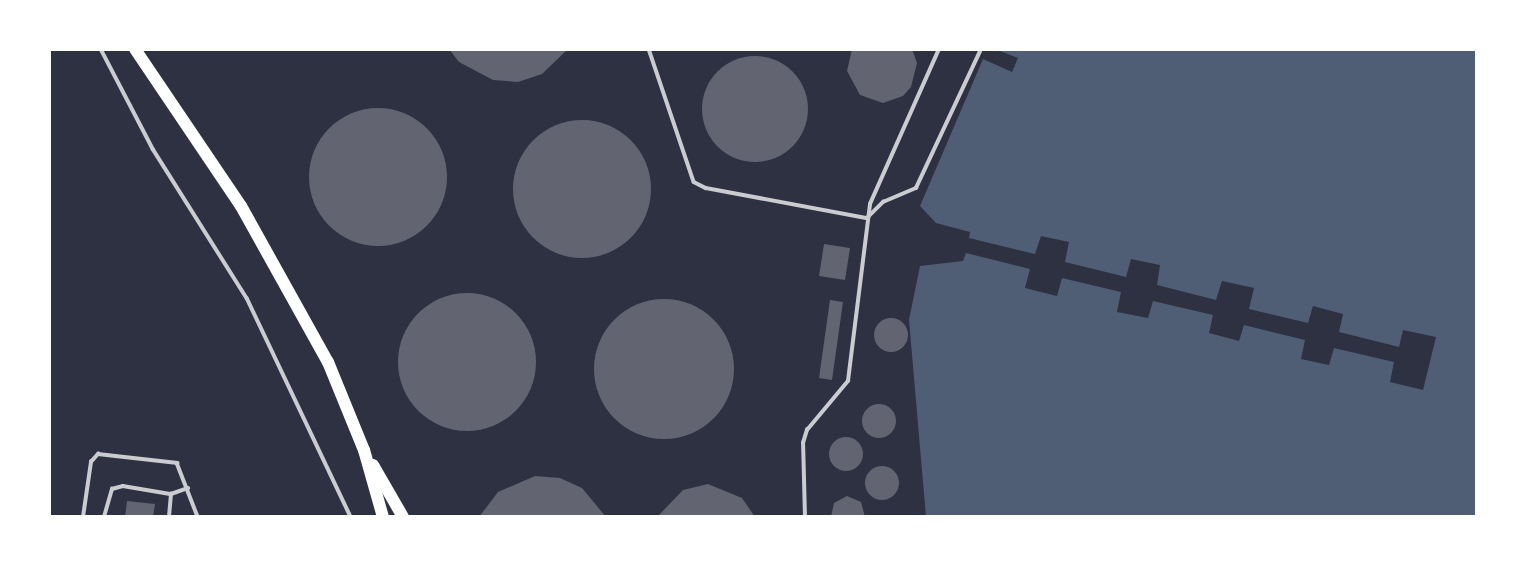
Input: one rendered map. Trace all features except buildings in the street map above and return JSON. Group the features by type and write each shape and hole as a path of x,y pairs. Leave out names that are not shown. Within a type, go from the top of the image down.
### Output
{"main road":[{"path":"135,49 254,228 327,362 364,450 383,517"},
{"path":"364,450 403,517"}],"lane":[{"path":"101,49 153,149 209,232 247,298 351,517"},
{"path":"649,49 694,181 706,188 867,218"},
{"path":"805,517 803,443 807,430 848,380 867,218 939,49"},
{"path":"867,218 883,202 916,188 981,49"},
{"path":"83,517 91,462 98,453 177,463 198,517"},
{"path":"104,517 112,489 123,486 171,494 188,488"},
{"path":"169,517 171,494"}],"water":[{"path":"995,49 1477,49 1477,517 926,517 909,320 920,266 963,261 966,253 1030,269 1025,288 1057,296 1062,278 1121,292 1117,312 1148,318 1153,301 1213,315 1209,333 1239,341 1244,325 1305,340 1301,359 1329,365 1334,348 1394,362 1390,382 1423,390 1436,337 1403,330 1399,347 1339,332 1343,314 1313,306 1308,323 1249,309 1254,288 1222,281 1216,300 1157,285 1160,265 1131,259 1126,277 1065,262 1069,242 1041,236 1035,254 969,238 970,232 936,223 920,206 983,59 1012,72 1018,58"}]}
